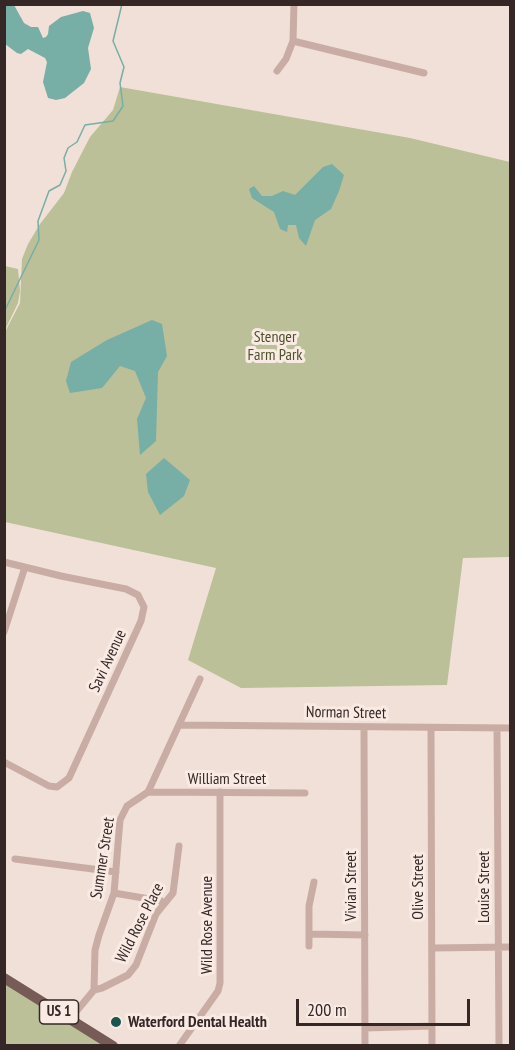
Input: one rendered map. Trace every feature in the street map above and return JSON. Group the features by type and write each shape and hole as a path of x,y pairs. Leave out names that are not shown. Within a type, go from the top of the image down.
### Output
{"main road":[{"name":"US 1","path":"4,978 113,1046"}],"street":[{"path":"277,71 286,59 293,41 294,4"},
{"path":"293,41 424,73"},
{"path":"4,561 26,567 4,632"},
{"name":"Savi Avenue","path":"4,762 50,786 57,787 69,778 144,615 142,600 134,592 26,567"},
{"name":"Summer Street","path":"94,990 95,950 114,893 120,820 128,806 148,792 200,679"},
{"name":"Norman Street","path":"181,724 510,728"},
{"name":"Vivian Street","path":"364,727 365,1046"},
{"name":"Olive Street","path":"431,728 432,1046"},
{"name":"Louise Street","path":"496,728 499,1046"},
{"name":"William Street","path":"148,792 305,793"},
{"name":"Wild Rose Avenue","path":"179,1046 218,991 220,983 220,792"},
{"name":"Wild Rose Place","path":"94,990 128,975 133,970 145,946 153,918 173,893 179,846"},
{"path":"15,859 116,872"},
{"path":"309,946 310,895 314,882"},
{"path":"114,893 161,901 164,904"},
{"path":"309,934 365,935"},
{"path":"432,948 510,947"},
{"path":"70,1019 94,990"},
{"path":"365,1028 432,1026"}],"green space":[{"name":"Stenger Farm Park","path":"120,87 410,138 510,162 510,557 463,558 447,685 241,688 188,660 216,568 5,522 5,332 20,303 22,259 40,224 64,193 90,137 113,110"},
{"path":"5,266 18,269 20,291 18,303 5,330"},
{"path":"4,981 105,1045 5,1045"}],"water":[{"path":"5,4 14,5 24,23 31,27 38,27 43,38 48,34 49,26 61,17 83,11 90,13 94,28 88,48 91,69 84,83 65,98 56,100 48,98 43,82 47,62 45,58 28,49 21,54 17,53 5,44"},
{"path":"332,164 344,175 339,191 331,209 315,220 306,246 299,238 296,225 288,225 287,232 280,229 274,212 252,198 249,189 254,186 262,196 272,196 283,191 295,195 323,167"},
{"path":"152,320 162,324 167,356 158,372 156,441 140,455 137,419 146,398 135,371 120,366 102,388 70,393 66,381 71,362 107,340"},
{"path":"164,458 190,480 184,496 160,515 148,492 146,474"}],"waterway":[{"path":"4,312 39,240 38,221 49,191 60,185 66,171 64,158 68,148 77,142 85,125 113,121 123,106 120,83 124,67 113,41 122,4"}],"place":[{"name":"Waterford Dental Health","path":"116,1022"}]}
